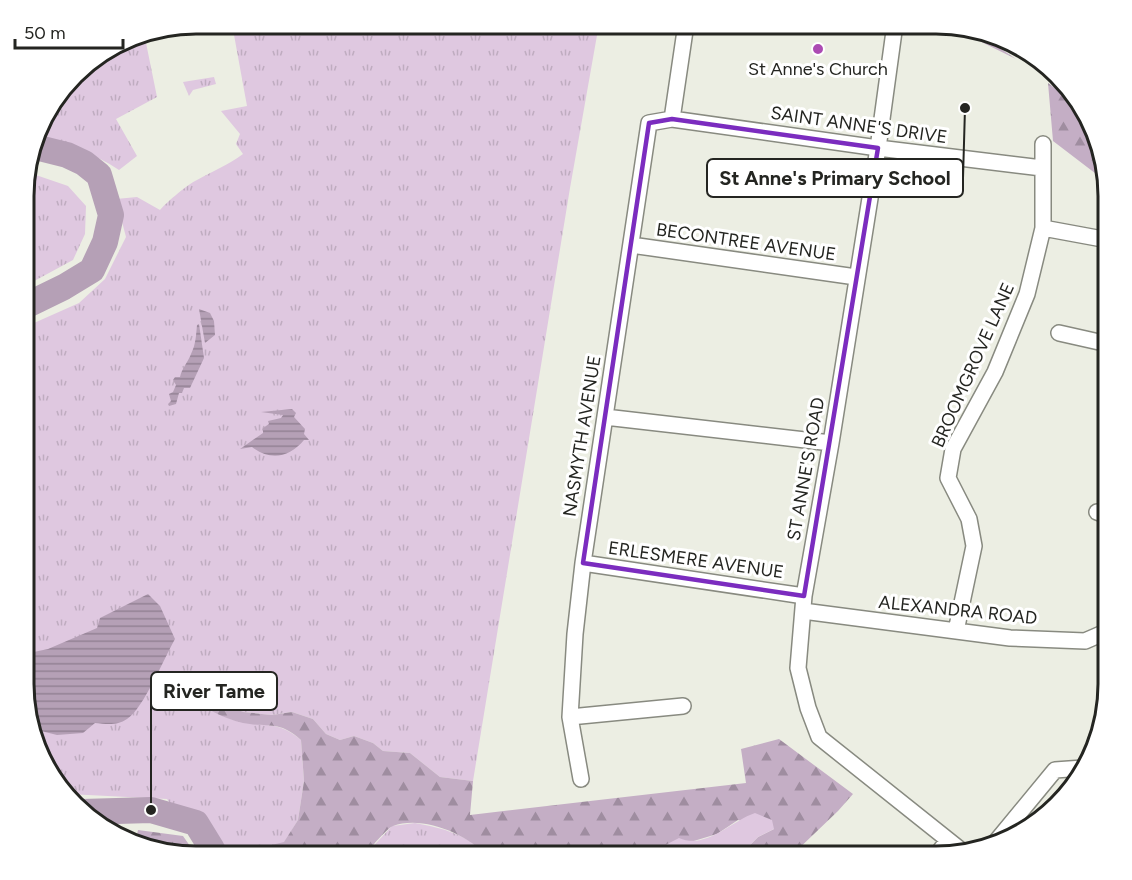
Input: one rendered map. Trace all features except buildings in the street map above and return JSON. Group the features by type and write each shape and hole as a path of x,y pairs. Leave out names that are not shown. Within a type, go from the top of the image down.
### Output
{"street":[{"path":"672,118 684,35"},
{"name":"ST ANNE'S ROAD","path":"894,35 878,148 804,604 798,668 808,708 819,737 953,844"},
{"name":"SAINT ANNE'S DRIVE","path":"672,118 878,148 1042,168"},
{"name":"NASMYTH AVENUE","path":"581,779 570,717 575,634 583,563 649,123 672,118"},
{"name":"BROOMGROVE LANE","path":"956,630 974,546 969,519 948,478 953,449 995,372 1027,294 1042,228 1043,144"},
{"path":"1042,228 1098,238"},
{"name":"BECONTREE AVENUE","path":"631,245 856,277"},
{"path":"1059,333 1098,342"},
{"path":"605,417 831,443"},
{"name":"ERLESMERE AVENUE","path":"583,563 804,604"},
{"name":"ALEXANDRA ROAD","path":"804,604 1010,638 1085,641 1097,636"},
{"path":"570,717 683,706"},
{"path":"1006,829 1055,770 1073,769"},
{"path":"944,845 948,840"}],"highlighted area":[{"path":"672,119 878,148 804,596 583,563 649,123"}],"green space":[{"path":"234,34 597,35 473,781 440,777 410,753 383,751 373,743 354,736 340,740 326,734 313,719 292,712 272,715 243,712 208,695 196,685 187,695 216,712 244,722 284,729 301,740 304,781 298,820 284,843 273,845 210,845 196,823 181,819 167,799 79,795 56,764 40,725 35,694 34,323 79,303 105,279 126,237 116,199 137,197 160,210 188,186 243,154 236,144 240,134 221,111 247,106"},
{"path":"979,41 1001,49 1016,59"},
{"path":"146,43 157,97 116,119 137,156 119,170 80,150 44,141 56,116 68,98 90,75 107,62"},
{"path":"214,77 216,84 193,90 189,96 183,82"},
{"path":"1048,83 1064,98 1081,125 1089,145 1096,174 1053,141"},
{"path":"36,175 68,186 86,206 85,234 73,260 34,281"},
{"path":"184,683 196,685 208,695 243,712 272,715 292,712 313,719 326,734 340,740 354,736 373,743 383,751 410,753 440,777 473,781 470,815 746,783 741,749 779,739 853,794 802,846 749,846 758,837 774,829 738,820 717,834 678,846 475,845 444,829 417,823 393,826 373,845 271,845 284,842 298,820 304,781 301,740 280,727 243,723 218,714 201,705 181,689"},
{"path":"755,813 772,820 774,829 758,837 749,846 664,846 679,838 689,841 709,837"},
{"path":"415,823 445,830 463,837 476,845 374,845 392,826"},
{"path":"138,830 183,836 189,845 165,842 137,834"}],"shaded area":[{"path":"199,309 210,313 214,321 215,335 205,343"},
{"path":"199,324 204,358 190,388 184,388 182,393 179,393 176,404 169,406 171,401 169,394 173,392 176,385 173,380 175,377 180,377 190,357"},
{"path":"292,409 296,413 294,417 305,429 304,434 309,440 304,440 286,454 272,456 252,447 240,449 263,433 263,428 269,424 268,421 281,418 283,415 261,412"},
{"path":"148,594 160,606 175,639 147,694 127,719 111,724 95,723 83,733 57,735 42,731 35,694 35,652 48,649 97,628 100,618"}],"waterway":[{"path":"34,302 92,270 105,242 111,215 99,175 84,163 67,155 42,149"},
{"path":"97,812 151,810 196,823 210,845"}],"place":[{"name":"St Anne's Church","path":"818,49"},
{"name":"St Anne's Primary School","path":"965,108"},
{"name":"River Tame","path":"151,810"}]}
